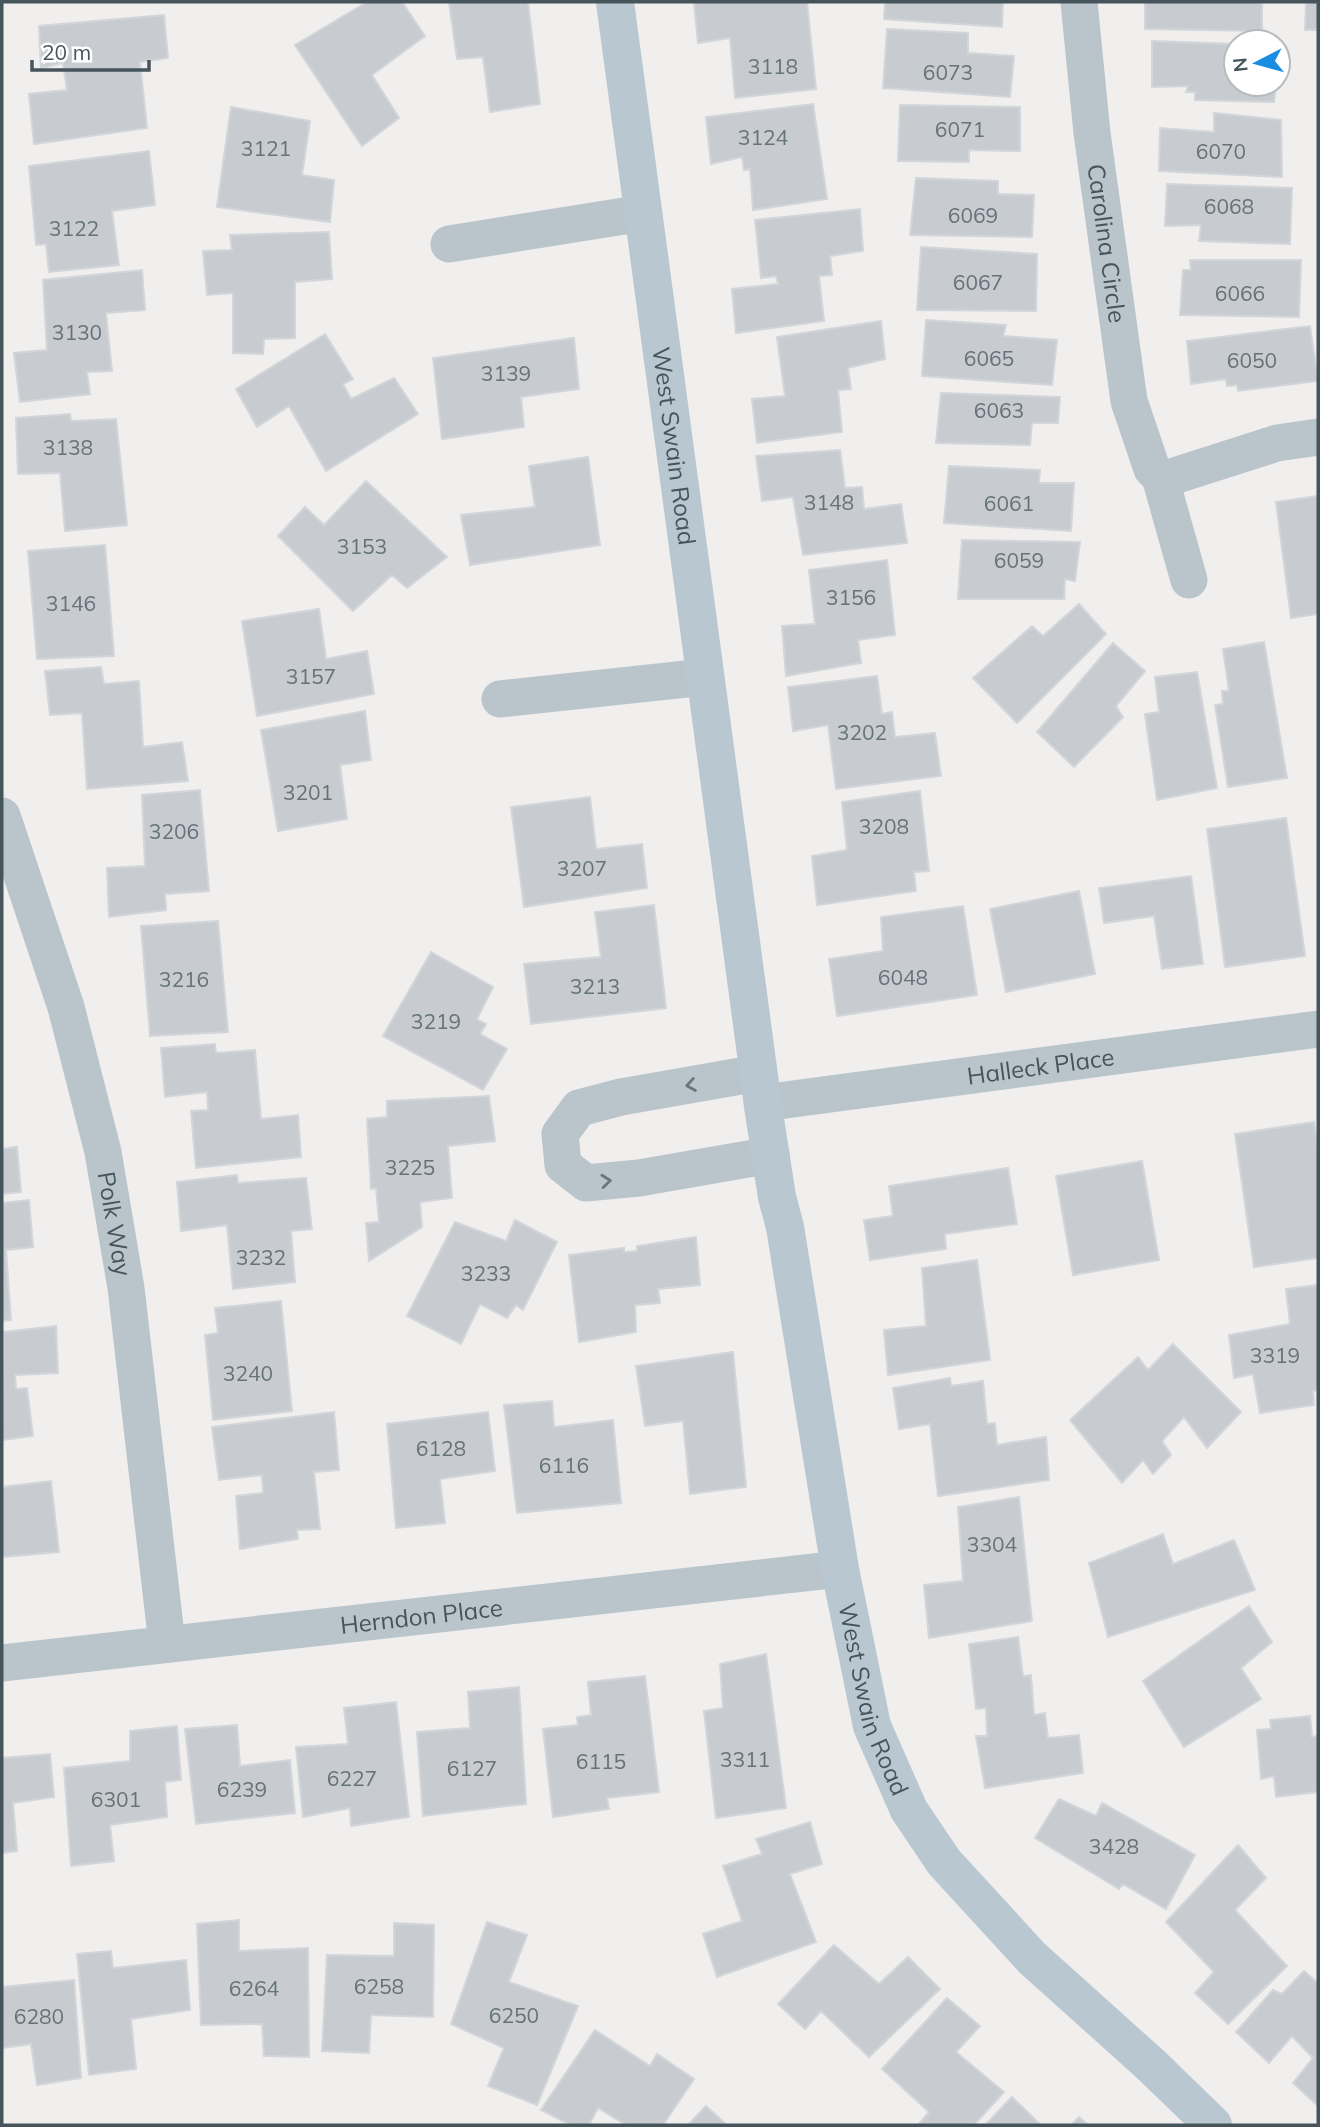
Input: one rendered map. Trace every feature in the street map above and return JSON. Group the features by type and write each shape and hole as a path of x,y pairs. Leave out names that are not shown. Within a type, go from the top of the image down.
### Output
{"street":[{"name":"West Swain Road","path":"615,2 777,1197 785,1227 840,1569 872,1726 909,1810 944,1862 1032,1958 1213,2125"},
{"name":"Carolina Circle","path":"1079,2 1092,133 1129,401 1152,469 1160,477 1189,580"},
{"path":"449,244 643,214"},
{"path":"1160,477 1171,477 1278,443 1318,438"},
{"path":"500,699 705,677"},
{"name":"Polk Way","path":"2,816 66,1007 103,1152 126,1288 167,1644"},
{"name":"Halleck Place","path":"761,1088 1318,1029"},
{"path":"761,1088 621,1097 579,1108 560,1134 563,1165 586,1183 639,1178 771,1155"},
{"name":"Herndon Place","path":"2,1663 840,1569"}],"building":[{"path":"367,2 402,2 425,36 372,75 399,118 362,146 295,45"},
{"path":"449,2 528,2 540,104 490,112 483,57 457,59"},
{"path":"694,2 807,2 816,89 735,98 730,38 698,43"},
{"path":"885,2 1003,2 1002,27 884,19"},
{"path":"1145,2 1262,2 1262,28 1145,29"},
{"path":"1306,2 1318,2 1318,30 1305,30"},
{"path":"164,15 168,58 140,62 147,128 34,144 29,94 67,90 63,63 41,68 39,26"},
{"path":"887,29 968,33 968,53 1014,56 1010,97 883,88"},
{"path":"1152,41 1222,44 1222,98 1274,98 1274,102 1195,100 1195,92 1186,92 1188,86 1152,87"},
{"path":"813,104 827,199 753,210 750,169 744,170 742,157 711,164 706,117"},
{"path":"900,105 1020,107 1020,151 969,150 969,162 898,161"},
{"path":"231,107 310,121 302,175 334,180 330,222 217,207"},
{"path":"1214,113 1281,120 1282,177 1159,171 1160,128 1214,132"},
{"path":"149,151 155,205 112,211 119,265 49,272 46,244 36,245 29,166"},
{"path":"916,178 998,181 998,194 1034,195 1032,237 910,235"},
{"path":"1167,184 1292,188 1290,244 1199,241 1201,225 1165,226"},
{"path":"860,209 863,251 830,256 832,275 819,276 824,321 736,333 732,289 778,284 776,276 761,278 755,220"},
{"path":"329,232 332,279 295,282 295,338 264,339 263,354 233,353 233,293 207,295 203,251 232,250 230,235"},
{"path":"921,247 1037,254 1036,311 917,310"},
{"path":"1190,260 1301,260 1299,317 1180,315 1183,270 1191,270"},
{"path":"142,270 145,310 106,313 112,371 87,372 90,394 20,402 14,353 47,350 43,280"},
{"path":"926,320 1006,325 1003,336 1057,340 1052,385 922,376"},
{"path":"881,321 885,359 848,368 851,389 838,390 842,432 757,443 752,399 785,396 777,337"},
{"path":"1310,326 1318,381 1238,391 1237,385 1227,386 1226,379 1191,384 1187,341"},
{"path":"325,334 353,379 343,384 351,399 394,378 418,414 326,471 289,406 257,427 236,389"},
{"path":"574,338 579,389 521,397 524,427 442,439 433,358"},
{"path":"941,393 1060,397 1058,423 1032,423 1030,445 936,443"},
{"path":"70,414 71,421 116,419 127,525 65,531 60,473 18,474 16,418"},
{"path":"840,450 845,488 862,487 864,509 901,504 907,543 803,555 793,497 762,501 756,456"},
{"path":"588,457 600,545 470,565 461,515 535,507 529,466"},
{"path":"949,466 1040,470 1039,483 1074,483 1071,531 944,523"},
{"path":"366,481 447,557 407,588 392,575 353,611 278,536 305,507 324,525"},
{"path":"1318,496 1318,614 1291,618 1276,502"},
{"path":"962,540 1080,542 1075,581 1065,579 1064,599 958,599"},
{"path":"105,545 114,656 37,659 28,551"},
{"path":"887,560 895,635 858,640 861,663 786,676 782,626 815,624 809,570"},
{"path":"1079,604 1106,634 1017,723 973,678 1032,626 1043,636"},
{"path":"319,609 326,659 367,651 374,694 257,716 242,621"},
{"path":"1264,642 1287,778 1228,787 1215,705 1223,704 1222,691 1229,691 1223,649"},
{"path":"1113,643 1145,671 1116,706 1123,717 1074,767 1037,732"},
{"path":"101,667 104,684 139,681 143,747 182,742 188,781 87,789 82,713 50,715 45,671"},
{"path":"1197,672 1217,788 1157,800 1145,714 1159,712 1155,677"},
{"path":"877,676 882,714 892,712 895,737 935,733 941,776 836,789 828,725 793,731 788,687"},
{"path":"365,711 371,760 340,765 347,819 278,831 261,730"},
{"path":"200,790 209,891 165,894 166,910 109,917 107,868 145,866 142,795"},
{"path":"920,791 929,871 914,872 916,891 817,905 812,856 847,850 842,802"},
{"path":"590,797 596,849 642,844 647,888 524,907 511,807"},
{"path":"1286,818 1305,956 1225,967 1207,829"},
{"path":"1191,876 1203,964 1162,969 1154,916 1104,923 1099,888"},
{"path":"1079,891 1095,974 1006,992 990,909"},
{"path":"654,905 666,1008 531,1024 524,964 601,957 595,912"},
{"path":"963,906 977,995 837,1016 829,959 883,951 881,917"},
{"path":"218,921 228,1032 150,1036 141,926"},
{"path":"431,952 493,987 477,1019 486,1024 480,1034 507,1049 483,1090 383,1036"},
{"path":"215,1044 216,1053 255,1050 261,1119 298,1115 301,1157 196,1168 191,1111 208,1110 207,1092 165,1097 161,1048"},
{"path":"489,1096 495,1141 448,1146 452,1198 420,1202 422,1227 369,1261 366,1223 379,1222 376,1188 371,1189 367,1119 387,1117 387,1101"},
{"path":"1314,1122 1318,1149 1318,1258 1254,1267 1235,1134"},
{"path":"17,1147 21,1192 2,1194 2,1149"},
{"path":"1142,1161 1159,1260 1073,1275 1056,1176"},
{"path":"1008,1168 1017,1224 945,1234 946,1249 870,1260 864,1220 893,1216 889,1186"},
{"path":"237,1175 238,1183 306,1178 312,1229 291,1231 295,1282 233,1289 227,1225 181,1231 177,1182"},
{"path":"29,1200 33,1247 6,1250 11,1320 2,1321 2,1203"},
{"path":"515,1220 557,1242 523,1310 516,1305 507,1318 480,1304 461,1344 407,1316 455,1222 506,1241"},
{"path":"696,1237 700,1285 658,1289 660,1303 635,1305 636,1332 579,1342 569,1255 624,1248 624,1252 637,1251 637,1246"},
{"path":"977,1260 990,1360 888,1375 884,1330 926,1326 922,1268"},
{"path":"1318,1285 1318,1390 1313,1391 1314,1405 1260,1413 1253,1374 1234,1378 1229,1335 1290,1324 1286,1289"},
{"path":"281,1301 292,1411 213,1420 205,1335 218,1333 215,1308"},
{"path":"56,1326 58,1373 15,1375 16,1389 27,1388 33,1436 2,1440 4,1332"},
{"path":"1173,1344 1241,1412 1207,1448 1184,1417 1162,1441 1171,1455 1153,1474 1143,1460 1122,1483 1070,1420 1138,1357 1148,1370"},
{"path":"733,1352 746,1487 690,1494 683,1421 645,1426 636,1366"},
{"path":"950,1378 951,1386 983,1381 987,1424 995,1423 997,1445 1046,1437 1049,1480 938,1496 930,1424 899,1429 893,1388"},
{"path":"552,1401 554,1427 613,1420 621,1503 517,1513 504,1405"},
{"path":"334,1412 339,1470 314,1472 320,1529 297,1530 298,1539 240,1549 236,1496 263,1493 262,1475 219,1480 212,1427"},
{"path":"488,1412 495,1471 440,1479 445,1523 396,1528 387,1424"},
{"path":"51,1481 59,1552 2,1557 2,1487"},
{"path":"1019,1497 1032,1621 929,1638 924,1585 963,1581 958,1507"},
{"path":"1163,1534 1173,1564 1234,1540 1255,1590 1108,1637 1089,1563"},
{"path":"1249,1606 1272,1642 1241,1668 1261,1699 1184,1747 1143,1681"},
{"path":"1018,1637 1023,1676 1031,1675 1034,1715 1045,1713 1048,1738 1079,1735 1083,1773 985,1788 976,1736 987,1736 986,1708 976,1709 969,1644"},
{"path":"766,1654 786,1808 716,1818 704,1711 723,1708 720,1664"},
{"path":"645,1676 659,1792 607,1798 609,1809 553,1817 543,1729 578,1725 577,1717 591,1715 588,1682"},
{"path":"519,1687 526,1804 423,1816 417,1732 470,1728 468,1692"},
{"path":"396,1702 409,1817 351,1826 350,1808 303,1817 296,1747 348,1744 344,1708"},
{"path":"1310,1716 1312,1737 1318,1736 1318,1792 1276,1797 1274,1776 1261,1779 1257,1730 1271,1729 1270,1720"},
{"path":"237,1725 240,1766 290,1760 295,1813 196,1824 185,1729"},
{"path":"177,1726 181,1780 165,1782 167,1817 110,1825 114,1861 71,1866 64,1768 130,1761 130,1731"},
{"path":"50,1754 54,1797 13,1803 17,1851 2,1853 2,1758"},
{"path":"1059,1799 1096,1816 1102,1803 1195,1855 1166,1909 1123,1884 1119,1889 1035,1838"},
{"path":"810,1822 822,1864 790,1874 816,1942 717,1977 703,1934 742,1921 723,1866 762,1854 756,1839"},
{"path":"1238,1845 1266,1878 1235,1910 1287,1966 1228,2024 1195,1993 1214,1972 1166,1922"},
{"path":"239,1920 239,1951 308,1948 309,2057 264,2056 262,2024 201,2025 197,1924"},
{"path":"487,1922 527,1935 509,1982 578,2006 537,2105 488,2086 504,2048 451,2024"},
{"path":"394,1923 434,1925 433,2017 371,2015 369,2053 322,2051 327,1955 394,1956"},
{"path":"834,1945 879,1984 908,1957 940,1989 869,2057 821,2011 805,2029 778,2004"},
{"path":"111,1951 113,1968 186,1960 190,2010 131,2019 136,2069 89,2075 77,1954"},
{"path":"1304,1971 1318,1983 1318,2106 1293,2083 1313,2058 1292,2036 1269,2063 1236,2032 1273,1990 1282,1994"},
{"path":"74,1980 81,2078 37,2085 31,2044 2,2048 2,1987"},
{"path":"947,1998 980,2026 956,2052 1004,2092 974,2125 918,2125 929,2112 882,2069"},
{"path":"595,2030 650,2066 657,2054 694,2079 663,2125 626,2125 598,2108 589,2125 570,2125 541,2110"},
{"path":"1012,2097 1041,2125 985,2125"},
{"path":"706,2106 727,2125 688,2125"},
{"path":"1079,2117 1088,2125 1071,2125"}]}
